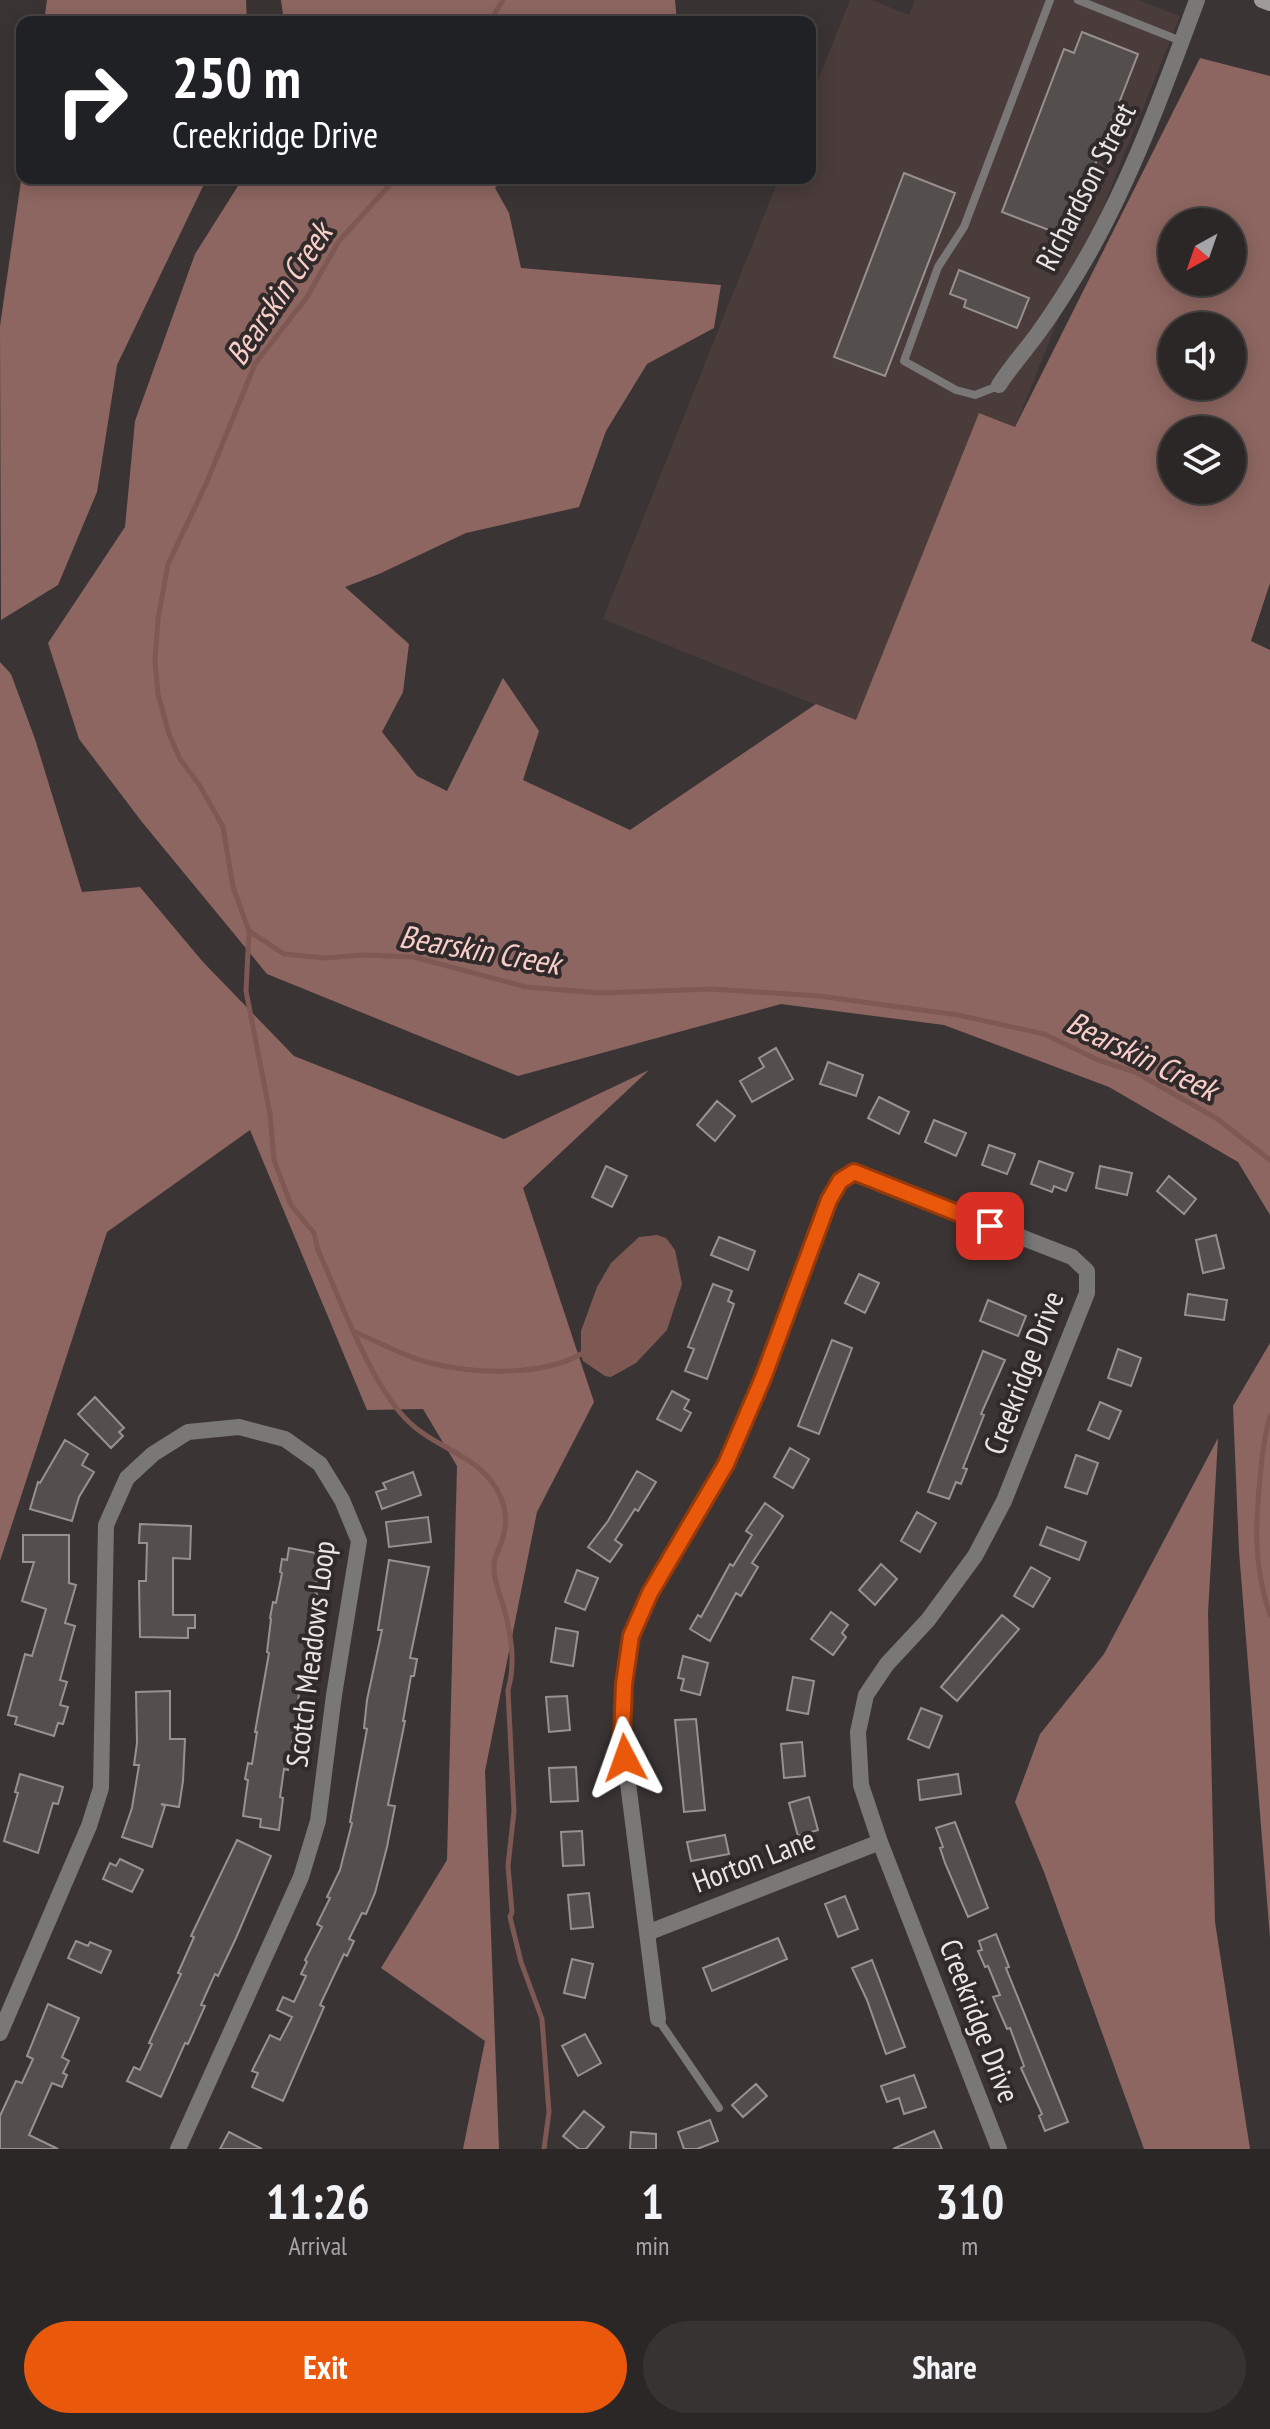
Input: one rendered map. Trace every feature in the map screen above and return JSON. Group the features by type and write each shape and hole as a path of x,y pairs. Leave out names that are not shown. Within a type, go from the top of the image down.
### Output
{"street":[{"name":"Richardson Street","path":"999,385 1011,365 1036,336 1088,254 1122,188 1154,116 1197,0"},
{"path":"1262,0 1270,3"},
{"name":"Creekridge Drive","path":"658,2019 622,1736 624,1684 631,1636 650,1593 726,1464 763,1378 829,1200 840,1181 854,1172 1072,1257 1087,1271 1087,1293 1004,1501 975,1556 928,1620 887,1664 866,1695 858,1732 861,1785 880,1842 999,2149"},
{"name":"Scotch Meadows Loop","path":"0,2033 89,1826 101,1788 106,1525 127,1478 153,1454 188,1432 239,1427 285,1439 320,1464 342,1500 359,1541 334,1695 318,1821 301,1877 178,2149"},
{"name":"Horton Lane","path":"647,1933 880,1842"}],"lane":[{"path":"999,385 975,395 966,393 904,361 938,267 964,227 1050,0"},
{"path":"1078,0 1182,41"},
{"path":"658,2019 719,2108"}],"shaded area":[{"path":"47,0 246,0 247,16 45,16"},
{"path":"281,0 675,0 676,16 283,16"},
{"path":"850,0 872,0 909,15 915,0 1139,0 1180,16 1015,427 979,413 856,721 603,619 777,184 816,184 816,85"},
{"path":"1200,58 1270,76 1270,583 1251,641 1270,650 1270,1215 1238,1162 1109,1087 944,1025 781,1004 518,1076 267,974 142,822 79,739 48,643 125,527 135,421 195,254 239,184 499,184 495,188 509,213 521,268 721,285 714,328 647,364 606,431 579,507 466,533 345,587 409,644 403,692 382,732 417,776 447,791 503,678 539,731 523,780 630,830 816,704 856,720 979,413 1015,427"},
{"path":"21,184 204,184 117,365 97,492 58,585 1,620 0,326"},
{"path":"0,662 11,674 35,739 82,892 140,887 203,962 294,1056 504,1139 649,1070 523,1188 594,1402 537,1512 485,1771 499,2149 463,2149 485,2041 381,1968 447,1860 457,1466 423,1409 367,1410 250,1130 107,1232 0,1561"},
{"path":"657,1235 666,1238 675,1250 682,1284 667,1330 636,1363 611,1377 605,1376 583,1361 581,1355 581,1331 597,1287 611,1263 639,1237"},
{"path":"1270,1343 1270,1938 1239,1551 1233,1406"},
{"path":"1218,1438 1208,1613 1215,1922 1250,2149 1144,2149 1044,1872 1015,1802 1040,1734 1104,1654"}],"building":[{"path":"1082,32 1138,54 1067,237 1002,212 1064,49 1074,53"},
{"path":"904,173 955,193 885,376 834,357"},
{"path":"959,270 1029,298 1017,328 964,307 966,300 950,294"},
{"path":"776,1048 793,1079 752,1102 740,1081 764,1067 759,1058"},
{"path":"828,1062 863,1075 856,1096 820,1084"},
{"path":"879,1097 909,1112 899,1134 868,1118"},
{"path":"717,1101 735,1116 715,1141 697,1125"},
{"path":"934,1120 966,1133 956,1156 925,1142"},
{"path":"989,1145 1015,1154 1007,1174 982,1165"},
{"path":"1039,1161 1073,1173 1066,1191 1054,1186 1052,1192 1031,1184"},
{"path":"606,1166 627,1176 612,1207 592,1197"},
{"path":"1100,1166 1132,1173 1127,1195 1096,1188"},
{"path":"1169,1176 1196,1199 1184,1214 1157,1191"},
{"path":"1216,1235 1224,1268 1203,1273 1196,1240"},
{"path":"719,1237 755,1251 748,1270 711,1255"},
{"path":"859,1274 879,1283 865,1313 845,1303"},
{"path":"713,1284 732,1291 728,1301 734,1304 707,1379 685,1371 694,1349 688,1347"},
{"path":"1188,1294 1227,1300 1224,1320 1185,1315"},
{"path":"988,1300 1026,1316 1018,1336 980,1321"},
{"path":"832,1340 852,1348 819,1434 798,1426"},
{"path":"1118,1349 1141,1358 1131,1386 1108,1378"},
{"path":"983,1351 1005,1360 981,1414 984,1415 963,1468 967,1469 961,1484 956,1482 949,1499 928,1492"},
{"path":"672,1391 689,1400 684,1409 691,1413 681,1431 657,1419"},
{"path":"95,1397 124,1428 119,1432 123,1436 111,1448 78,1414"},
{"path":"1100,1402 1121,1411 1109,1439 1088,1430"},
{"path":"65,1440 88,1454 82,1465 94,1472 79,1497 72,1521 30,1509 38,1482"},
{"path":"790,1448 809,1459 793,1488 774,1477"},
{"path":"1076,1455 1098,1463 1087,1494 1065,1487"},
{"path":"637,1471 656,1482 615,1540 622,1545 610,1562 588,1547 608,1521"},
{"path":"413,1472 421,1495 382,1509 376,1492 386,1489 383,1483"},
{"path":"765,1503 783,1516 752,1563 758,1567 741,1596 736,1593 710,1641 690,1629 698,1615 701,1617 730,1564 733,1566 752,1535 746,1531"},
{"path":"917,1512 936,1523 920,1552 901,1541"},
{"path":"428,1517 431,1542 389,1547 386,1522"},
{"path":"140,1524 191,1526 190,1559 173,1558 173,1615 195,1615 195,1628 188,1628 188,1638 140,1637 139,1581 146,1581 147,1543 139,1543"},
{"path":"1047,1527 1086,1542 1079,1560 1040,1545"},
{"path":"23,1535 69,1535 69,1583 76,1585 65,1623 75,1626 60,1680 67,1682 60,1705 68,1707 63,1724 58,1723 54,1736 15,1724 17,1717 8,1715 25,1654 32,1656 46,1609 22,1601 34,1562 23,1562"},
{"path":"289,1548 321,1554 288,1770 284,1769 279,1830 260,1827 261,1819 243,1816 248,1780 245,1779 248,1763 252,1764 269,1653 270,1618 273,1602 276,1603 282,1559 287,1560"},
{"path":"389,1560 429,1567 410,1658 417,1659 414,1676 411,1676 388,1805 395,1806 387,1847 375,1893 366,1914 362,1913 349,1939 354,1941 347,1956 344,1954 320,2005 324,2007 283,2101 252,2087 258,2073 252,2071 270,2035 280,2040 292,2017 277,2010 283,1997 294,2002 306,1976 301,1974 307,1962 305,1960 322,1927 317,1924 340,1870 352,1823 367,1729 364,1728 367,1700 382,1630 378,1630"},
{"path":"881,1564 897,1579 875,1605 859,1590"},
{"path":"1031,1567 1050,1578 1033,1607 1014,1596"},
{"path":"577,1570 598,1578 585,1610 565,1602"},
{"path":"831,1612 848,1625 842,1633 846,1637 833,1655 811,1639"},
{"path":"1002,1615 1019,1629 957,1701 941,1687"},
{"path":"556,1628 578,1632 573,1666 551,1662"},
{"path":"683,1656 708,1663 700,1695 681,1690 684,1679 678,1678"},
{"path":"793,1677 814,1681 808,1714 787,1710"},
{"path":"170,1691 170,1739 185,1739 183,1781 179,1807 161,1804 165,1806 152,1847 122,1837 132,1808 139,1765 134,1765 136,1692"},
{"path":"567,1696 570,1730 549,1732 546,1697"},
{"path":"921,1708 942,1716 929,1748 908,1739"},
{"path":"696,1719 705,1810 684,1812 675,1720"},
{"path":"802,1742 805,1776 784,1778 781,1744"},
{"path":"576,1767 578,1801 551,1802 549,1768"},
{"path":"20,1774 63,1787 58,1804 53,1803 38,1853 4,1841 18,1793 15,1792"},
{"path":"958,1774 961,1794 920,1800 918,1780"},
{"path":"809,1797 818,1830 798,1836 789,1803"},
{"path":"955,1822 988,1908 968,1917 945,1863 936,1828"},
{"path":"582,1831 584,1865 563,1866 561,1832"},
{"path":"725,1835 729,1854 691,1861 687,1842"},
{"path":"237,1840 271,1856 236,1938 201,2005 205,2006 188,2044 185,2043 161,2097 127,2081 134,2067 140,2070 152,2044 149,2043 181,1974 178,1973 194,1937 191,1936"},
{"path":"120,1859 143,1870 132,1892 103,1879 110,1863 116,1866"},
{"path":"589,1893 593,1927 571,1929 568,1895"},
{"path":"845,1896 858,1929 838,1937 825,1904"},
{"path":"996,1934 1009,1967 1006,1968 1068,2122 1045,2131 1039,2116 1042,2114 1021,2068 1024,2066 1010,2028 1007,2029 993,1997 1000,1995 978,1951 982,1950 979,1941"},
{"path":"778,1938 787,1959 712,1991 703,1968"},
{"path":"76,1941 88,1946 90,1942 111,1951 101,1973 68,1958"},
{"path":"572,1959 593,1964 585,1998 564,1993"},
{"path":"872,1960 905,2047 886,2054 852,1968"},
{"path":"48,2004 79,2018 62,2057 69,2061 63,2073 67,2075 62,2087 52,2083 29,2135 58,2149 0,2149 0,2116 16,2081 22,2083 33,2059 27,2056"},
{"path":"585,2034 601,2063 578,2076 562,2046"},
{"path":"914,2075 926,2107 904,2114 899,2098 887,2102 881,2086"},
{"path":"756,2084 767,2096 743,2117 732,2105"},
{"path":"584,2111 604,2127 586,2149 579,2149 563,2136"},
{"path":"710,2120 718,2141 697,2149 684,2149 678,2132"},
{"path":"934,2131 942,2149 893,2149"},
{"path":"229,2132 262,2149 220,2149"},
{"path":"631,2132 656,2134 656,2149 630,2149"}],"waterway":[{"name":"Bearskin Creek","path":"494,16 503,0"},
{"name":"Bearskin Creek","path":"391,184 339,241 307,297 255,364 206,484 168,564 158,619 155,661 158,694 169,734 180,759 200,786 223,827 233,887 249,931 284,954 325,958 363,955 414,957 526,987 601,993 712,989 819,996 958,1015 1044,1034 1098,1060 1135,1072 1216,1118 1270,1160"},
{"path":"249,931 246,991 270,1114 274,1160 291,1205 314,1233 318,1250 356,1338 392,1402 416,1428 487,1476 500,1495 505,1510 503,1539 494,1569 512,1648 508,1690 514,1811 508,1866 510,1917 521,1962 542,2019 549,2112 544,2149"},
{"path":"355,1332 421,1360 448,1367 487,1371 528,1370 566,1361 583,1353"},
{"name":"Bearskin Creek","path":"1270,1416 1262,1454 1257,1531 1258,1564 1270,1615"}],"route":[{"path":"625,1758 622,1736 624,1684 631,1636 650,1593 726,1464 763,1378 829,1200 840,1181 854,1172 990,1226"}]}
